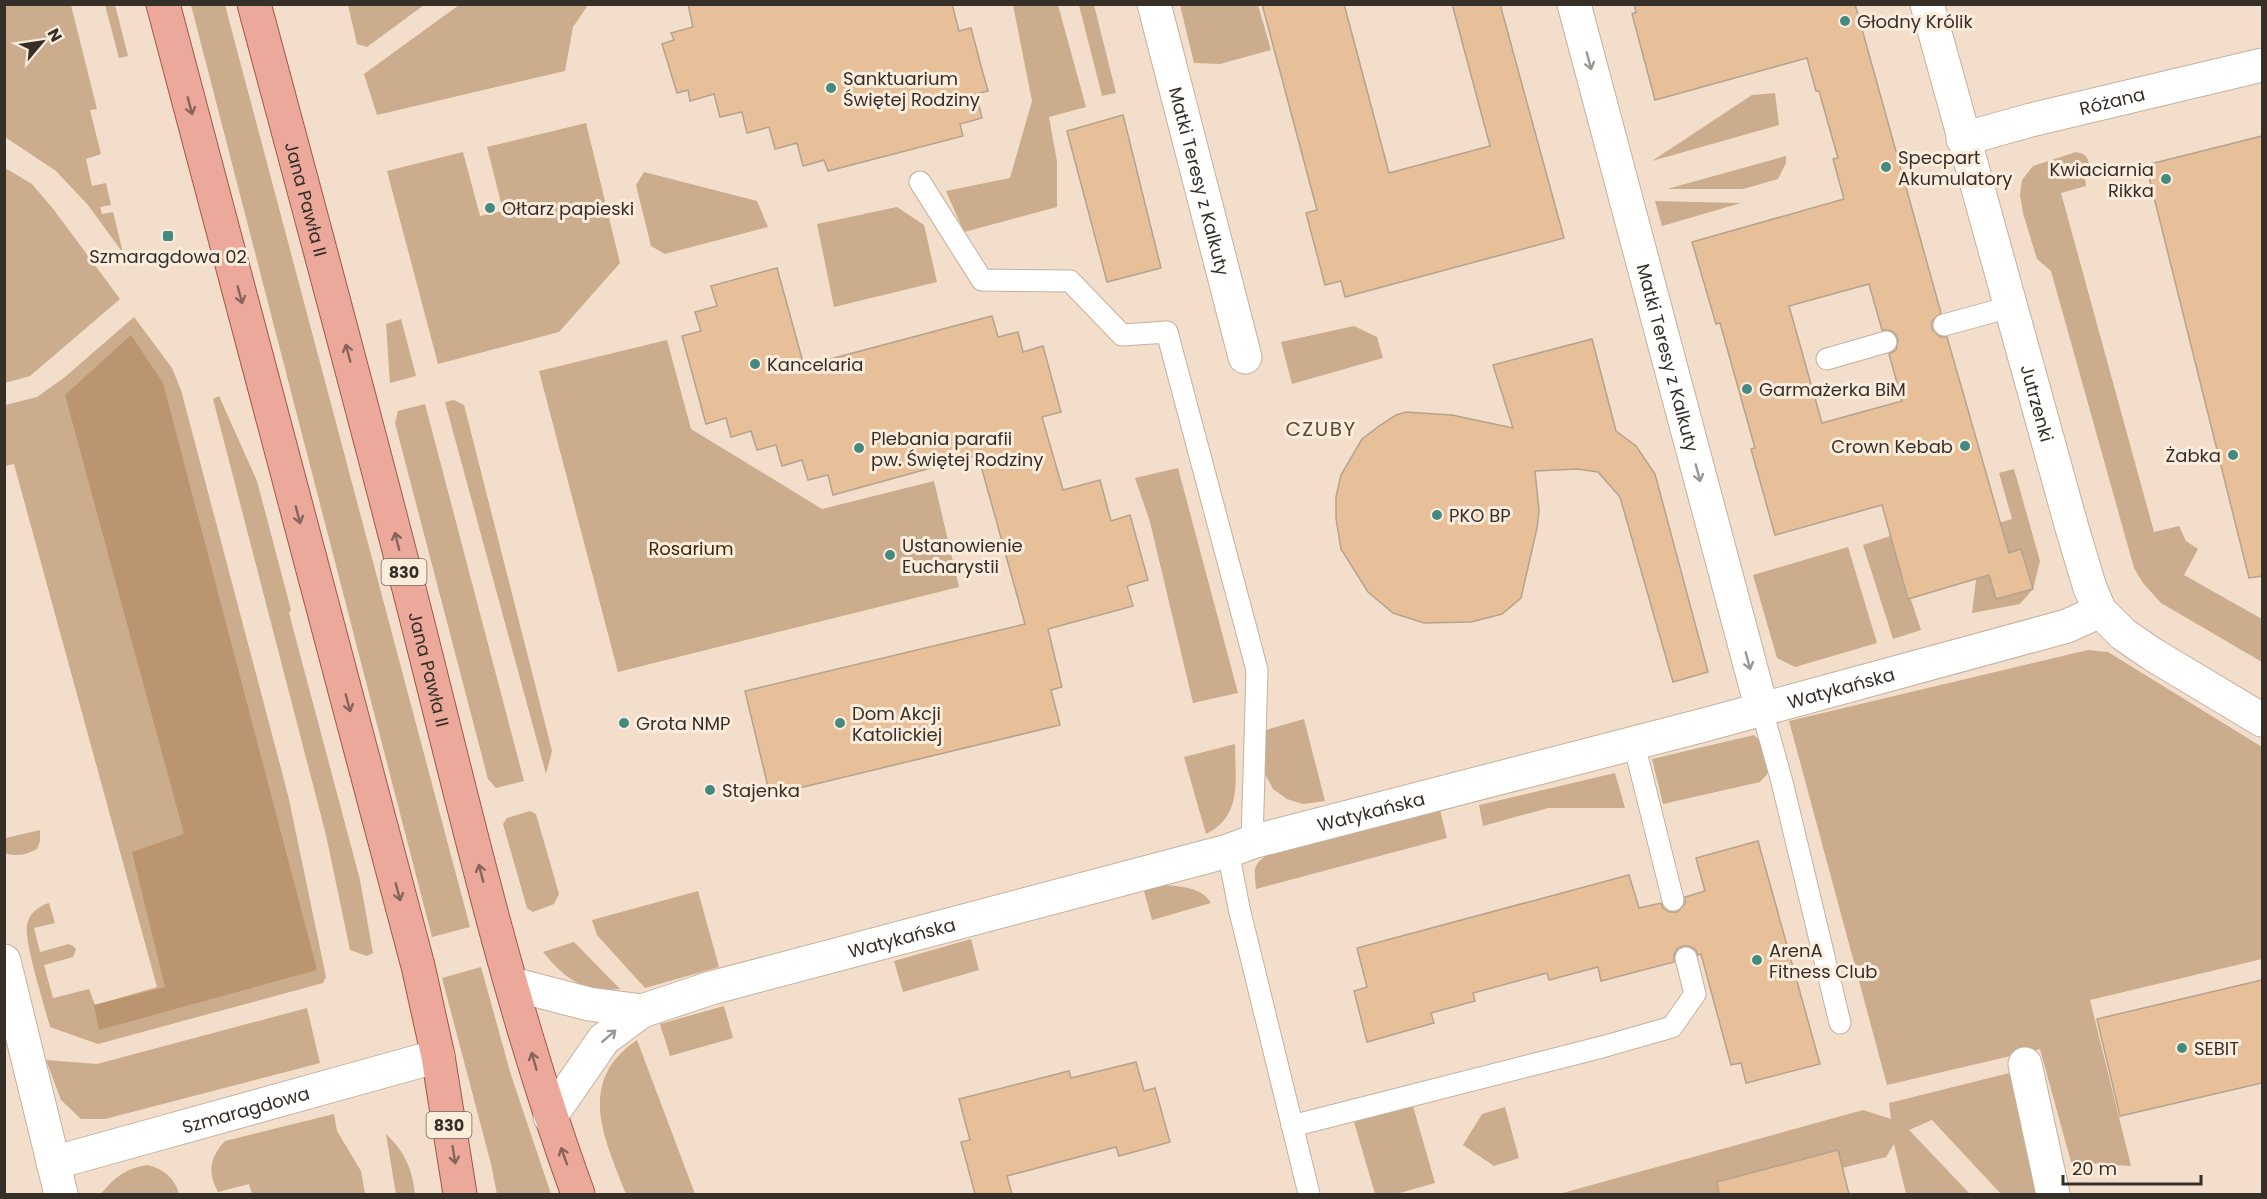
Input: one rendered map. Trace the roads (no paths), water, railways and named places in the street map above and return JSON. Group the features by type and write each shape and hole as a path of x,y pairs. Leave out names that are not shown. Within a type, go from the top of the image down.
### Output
{"main road":[{"name":"830","path":"163,4 411,943 438,1056 460,1194"},
{"name":"Jana Pawła II","path":"256,15 362,404 466,814 512,984 550,1117 578,1194"}],"street":[{"name":"Matki Teresy z Kalkuty","path":"1154,4 1245,357"},
{"name":"Matki Teresy z Kalkuty","path":"1574,4 1761,710"},
{"name":"Jutrzenki","path":"1927,4 2010,308 2090,588 2100,611 2122,634 2262,720"},
{"name":"Różana","path":"1963,139 2031,120 2262,65"},
{"name":"Watykańska","path":"642,1011 711,988 1761,710 2067,626 2100,611"},
{"path":"4,961 61,1194"},
{"path":"512,984 589,1004 642,1011"},
{"path":"550,1117 604,1039 642,1011"},
{"name":"Szmaragdowa","path":"53,1163 438,1056"},
{"path":"2025,1064 2053,1194"}],"lane":[{"path":"921,182 982,280 1070,281 1122,335 1167,332 1257,670 1240,847 1239,908 1309,1194"},
{"path":"1944,325 2010,308"},
{"path":"1827,359 1886,342"},
{"path":"1761,710 1782,782 1840,1023"},
{"path":"1634,744 1673,900"},
{"path":"1292,1126 1591,1050 1672,1027 1695,994 1686,958"}],"place":[{"name":"Głodny Królik","path":"1845,21"},
{"name":"Sanktuarium Świętej Rodziny","path":"831,88"},
{"name":"Specpart Akumulatory","path":"1886,167"},
{"name":"Kwiaciarnia Rikka","path":"2166,179"},
{"name":"Ołtarz papieski","path":"490,208"},
{"name":"Szmaragdowa 02","path":"168,236"},
{"name":"Kancelaria","path":"755,364"},
{"name":"Garmażerka BiM","path":"1747,389"},
{"name":"Crown Kebab","path":"1965,446"},
{"name":"Plebania parafii pw. Świętej Rodziny","path":"859,448"},
{"name":"Żabka","path":"2233,455"},
{"name":"PKO BP","path":"1437,515"},
{"name":"Ustanowienie Eucharystii","path":"890,555"},
{"name":"Grota NMP","path":"624,723"},
{"name":"Dom Akcji Katolickiej","path":"840,723"},
{"name":"Stajenka","path":"710,790"},
{"name":"ArenA Fitness Club","path":"1757,960"},
{"name":"SEBIT","path":"2182,1048"}],"district":[{"name":"CZUBY","path":"1321,429"}],"park label":[{"name":"Rosarium","path":"691,548"}]}
